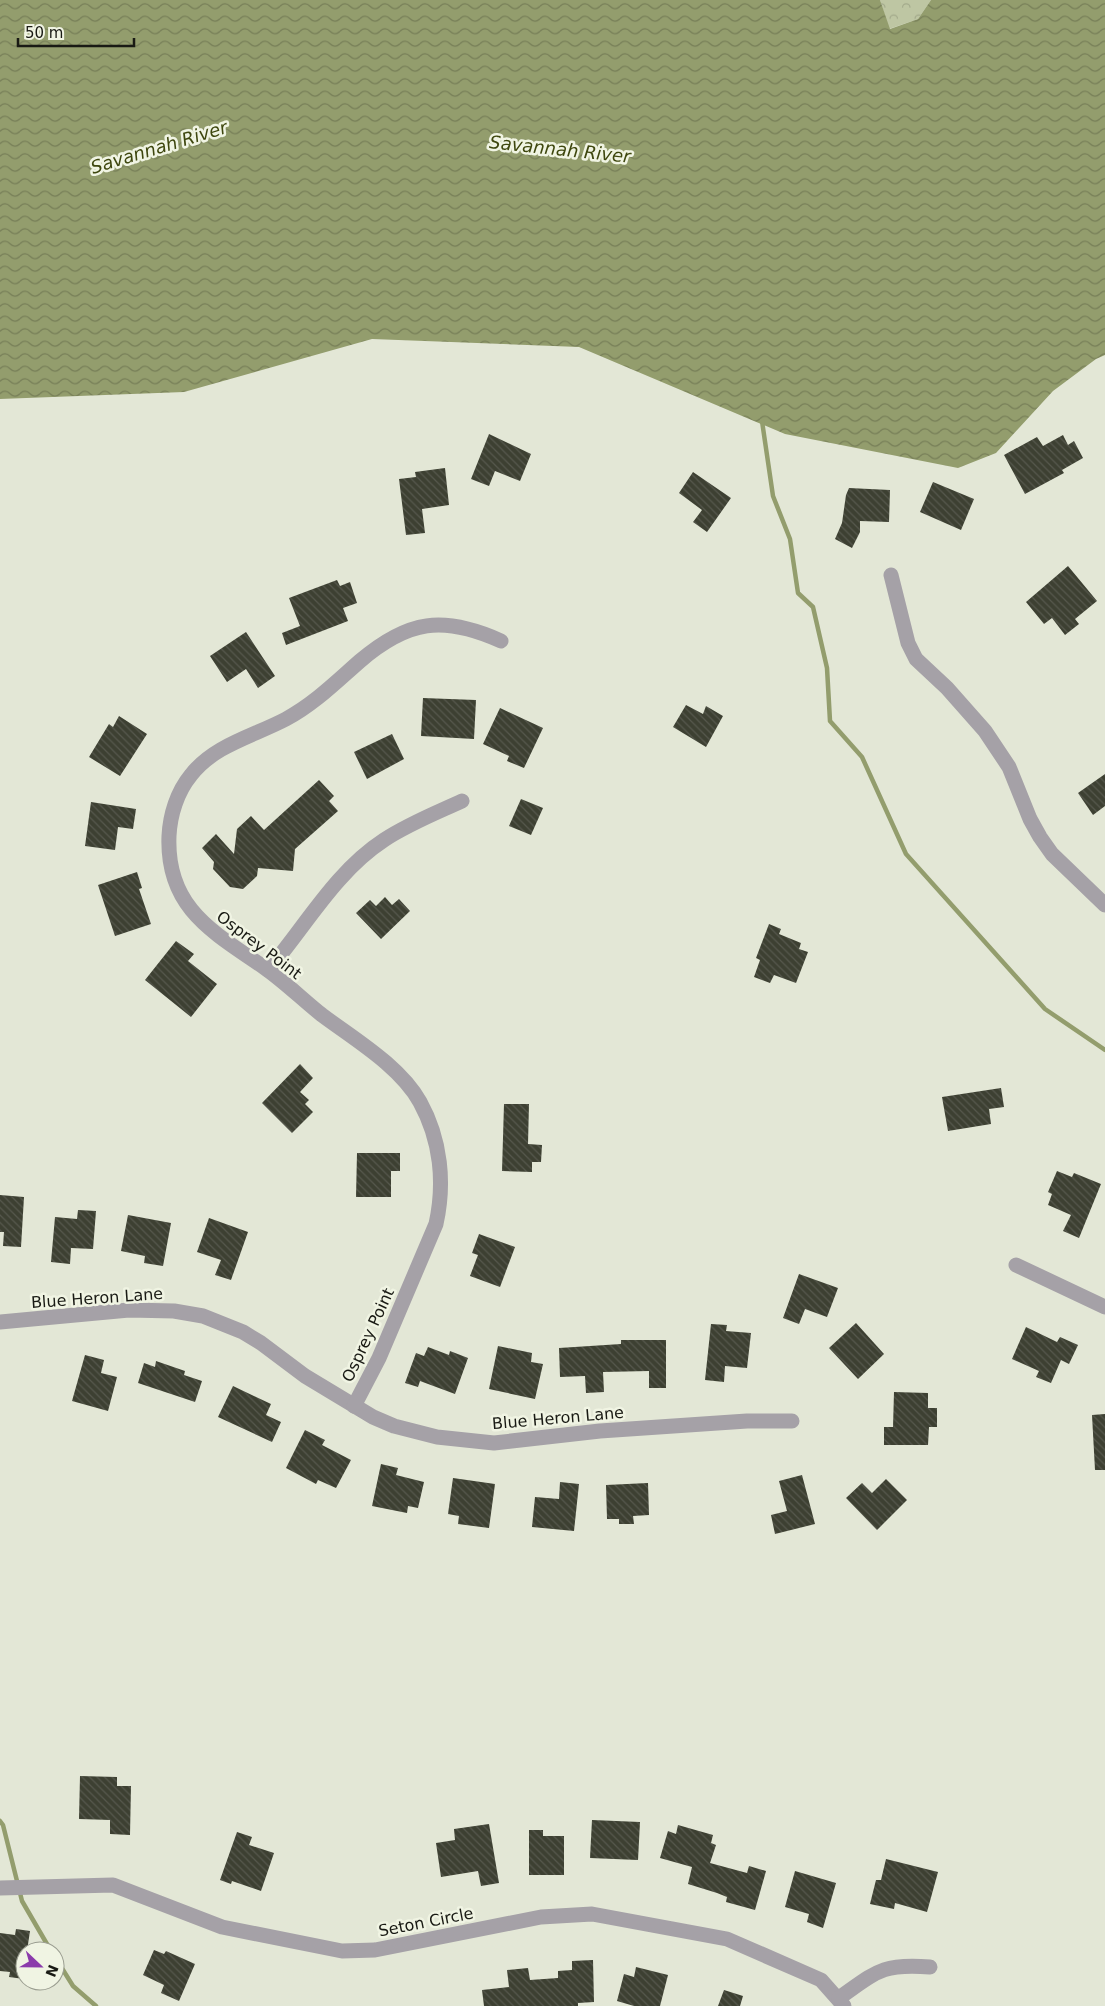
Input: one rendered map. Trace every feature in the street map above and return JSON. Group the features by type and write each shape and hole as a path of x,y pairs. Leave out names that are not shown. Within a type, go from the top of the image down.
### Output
{"street":[{"path":"891,576 908,643 916,660 948,688 985,731 1009,767 1040,837 1052,854 1105,905"},
{"name":"Osprey Point","path":"354,1406 379,1358 436,1224 441,1189 439,1158 420,1101 403,1080 369,1049 323,1016 268,970 210,931 199,920 180,894 175,880 169,848 170,831 177,800 191,775 211,756 244,738 288,718 308,705 382,642 397,635 427,626 457,626 477,630 501,641"},
{"path":"268,970 328,893 369,851 408,826 462,801"},
{"path":"1016,1265 1105,1307"},
{"name":"Blue Heron Lane","path":"0,1322 144,1310 174,1311 203,1316 243,1332 305,1376 354,1406 394,1426 415,1433 494,1443 620,1430 747,1421 792,1421"},
{"name":"Seton Circle","path":"0,1888 113,1885 222,1927 342,1951 375,1950 541,1917 592,1914 727,1939 821,1980 841,2002"},
{"path":"841,2002 878,1970 904,1965 930,1967"}],"green space":[{"path":"880,0 931,0 918,19 889,29"}],"water":[{"name":"Savannah River","path":"0,0 880,0 890,29 918,19 931,0 1105,0 1105,355 1096,359 1053,391 996,453 958,468 785,434 579,347 372,339 184,392 0,399"}],"building":[{"path":"489,434 531,454 520,481 495,471 489,486 471,479"},
{"path":"1063,435 1068,445 1074,441 1083,458 1062,470 1064,473 1025,494 1004,455 1037,437 1043,446"},
{"path":"445,468 449,505 422,509 425,533 406,535 399,479 416,477 415,472"},
{"path":"693,472 731,498 707,532 693,522 702,510 679,493"},
{"path":"933,482 974,499 961,530 920,512"},
{"path":"849,488 890,490 889,522 860,521 860,532 852,548 835,539 842,523 846,495"},
{"path":"1068,566 1097,601 1075,619 1079,624 1065,635 1052,618 1044,624 1026,602"},
{"path":"337,580 340,586 350,582 357,603 343,608 348,621 286,645 282,633 300,626 289,598"},
{"path":"246,632 275,676 258,688 246,669 227,682 210,656"},
{"path":"423,698 476,700 474,739 421,736"},
{"path":"686,705 703,714 706,706 723,716 706,747 673,727"},
{"path":"500,708 543,728 524,768 507,761 509,756 483,744"},
{"path":"119,716 147,734 120,776 89,757 109,724 113,727"},
{"path":"392,734 404,759 367,779 354,752"},
{"path":"1105,774 1105,806 1093,815 1078,793"},
{"path":"319,780 334,796 329,801 338,811 295,849 293,871 258,868 257,876 243,889 230,887 213,869 214,862 202,848 216,834 234,854 237,829 251,816 264,830"},
{"path":"521,799 543,808 531,835 509,826"},
{"path":"91,802 136,809 133,829 118,827 115,850 85,846"},
{"path":"137,872 142,888 139,889 151,924 115,936 98,885"},
{"path":"385,897 392,905 399,899 410,911 381,939 356,913 370,900 376,906"},
{"path":"769,924 781,929 779,934 801,943 799,949 808,952 796,983 774,975 770,983 754,977 760,960 756,958"},
{"path":"176,941 194,954 188,961 217,984 191,1017 145,980"},
{"path":"300,1064 313,1078 300,1092 309,1100 305,1104 313,1112 292,1133 262,1103"},
{"path":"1001,1088 1004,1107 989,1109 991,1124 948,1131 942,1097"},
{"path":"504,1104 529,1104 528,1144 542,1145 541,1162 532,1162 532,1172 502,1171"},
{"path":"357,1153 400,1153 400,1171 391,1171 391,1197 356,1197"},
{"path":"1057,1171 1072,1177 1074,1173 1101,1184 1079,1238 1063,1231 1071,1215 1048,1205 1052,1194 1048,1192"},
{"path":"0,1195 24,1197 21,1247 3,1246 4,1232 0,1232"},
{"path":"78,1210 96,1211 93,1249 71,1248 70,1264 51,1262 55,1217 77,1219"},
{"path":"128,1215 171,1223 163,1266 144,1263 145,1256 121,1251"},
{"path":"209,1218 248,1232 231,1280 215,1275 221,1260 197,1252"},
{"path":"479,1234 515,1247 500,1287 470,1276 478,1255 472,1253"},
{"path":"799,1274 838,1288 827,1317 805,1309 799,1324 783,1318"},
{"path":"856,1323 884,1354 858,1379 829,1348"},
{"path":"711,1324 727,1325 726,1331 751,1333 747,1368 725,1366 724,1382 705,1380"},
{"path":"1026,1327 1057,1342 1060,1337 1078,1345 1069,1364 1061,1360 1051,1383 1036,1377 1039,1371 1012,1359"},
{"path":"621,1340 666,1340 666,1388 649,1388 649,1371 603,1372 604,1392 586,1393 585,1376 560,1377 559,1348 621,1344"},
{"path":"498,1346 532,1353 531,1362 543,1364 535,1399 489,1389"},
{"path":"428,1347 449,1355 450,1351 468,1358 455,1394 420,1381 418,1387 405,1383 416,1353 424,1356"},
{"path":"85,1355 104,1360 101,1373 117,1377 108,1411 72,1401"},
{"path":"156,1361 185,1371 184,1375 202,1381 195,1402 138,1383 144,1363 155,1367"},
{"path":"233,1386 271,1404 266,1415 281,1422 272,1442 218,1417"},
{"path":"894,1392 928,1393 928,1408 937,1408 937,1427 929,1427 928,1445 884,1445 884,1427 893,1427"},
{"path":"1105,1414 1105,1470 1095,1470 1092,1415"},
{"path":"305,1430 325,1440 322,1445 351,1460 336,1488 318,1480 316,1484 286,1468"},
{"path":"381,1464 398,1468 396,1475 424,1482 418,1508 408,1506 407,1513 372,1506"},
{"path":"802,1475 815,1524 775,1534 771,1515 787,1511 779,1481"},
{"path":"453,1478 495,1484 489,1528 458,1524 459,1516 448,1514"},
{"path":"886,1479 907,1500 877,1530 846,1498 862,1483 872,1493"},
{"path":"560,1482 579,1484 574,1531 532,1527 535,1497 559,1499"},
{"path":"648,1483 649,1515 633,1516 634,1524 619,1524 619,1519 607,1519 606,1485"},
{"path":"80,1776 117,1777 117,1786 131,1786 130,1835 110,1834 110,1820 79,1819"},
{"path":"592,1820 640,1822 638,1860 590,1858"},
{"path":"489,1824 499,1883 481,1886 478,1871 441,1877 436,1843 455,1840 454,1829"},
{"path":"678,1825 713,1835 711,1843 716,1845 710,1863 747,1873 749,1866 766,1871 755,1910 726,1902 727,1897 688,1884 692,1867 660,1858 668,1831 676,1834"},
{"path":"529,1830 543,1830 543,1836 564,1836 564,1875 529,1875"},
{"path":"237,1832 252,1837 249,1845 274,1853 261,1891 232,1881 231,1884 220,1880"},
{"path":"886,1859 938,1872 927,1912 895,1903 894,1909 870,1904 876,1880 881,1880"},
{"path":"795,1871 836,1883 823,1928 807,1922 809,1914 785,1907"},
{"path":"16,1929 30,1931 28,1941 15,1941 15,1978 9,1977 10,1972 0,1971 0,1933 15,1935"},
{"path":"154,1950 164,1954 166,1951 195,1964 179,2001 161,1993 164,1985 143,1975"},
{"path":"593,1960 594,2002 578,2003 578,2006 484,2006 482,1990 509,1987 507,1970 528,1968 530,1980 558,1978 558,1971 572,1970 572,1961"},
{"path":"636,1967 668,1975 660,2006 634,2006 617,2001 624,1974 634,1977"},
{"path":"724,1990 743,1996 740,2006 718,2006"}],"waterway":[{"path":"762,421 773,496 790,539 798,593 813,607 827,668 830,721 862,757 906,854 1045,1009 1105,1050"},
{"path":"0,1821 3,1825 22,1901 45,1941"},
{"path":"65,1973 73,1986 96,2006"}]}
